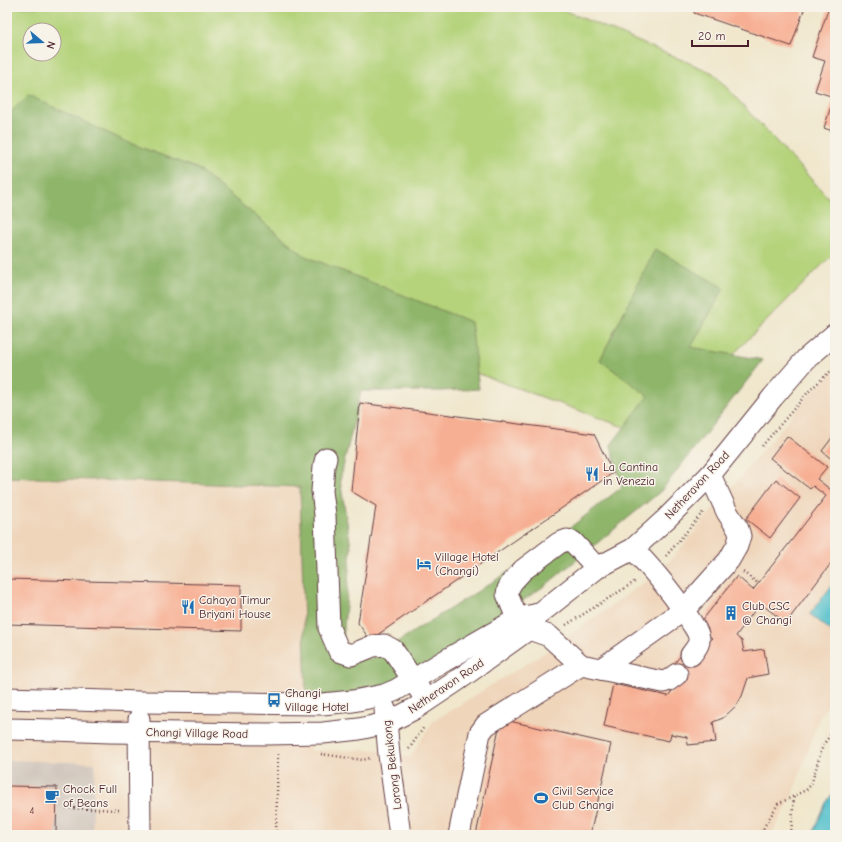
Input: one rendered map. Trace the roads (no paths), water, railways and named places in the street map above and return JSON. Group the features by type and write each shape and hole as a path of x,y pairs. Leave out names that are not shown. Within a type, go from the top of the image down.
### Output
{"street":[{"name":"Netheravon Road","path":"387,722 428,701 458,680 529,620 597,568 633,548 666,519 710,475 806,359 835,334"},
{"path":"326,458 322,492 325,515 329,628 339,651 351,655 374,646 384,645 393,650 428,701"},
{"path":"459,835 484,760 480,733 486,725 591,667 684,610 729,560 737,546 740,536 738,529 727,512 710,475"},
{"path":"597,568 573,542 567,540 559,543 523,570 508,588 508,594 514,611 529,620 591,667 663,682 669,680 677,674"},
{"path":"633,548 653,570 684,610 696,630 699,638 691,655"},
{"name":"Netheravon Road","path":"384,695 413,681 446,660 529,620"},
{"path":"7,698 140,702 322,704 384,695"},
{"name":"Lorong Bekukong","path":"384,695 389,755 400,835"},
{"path":"140,702 140,835"},
{"name":"Changi Village Road","path":"7,729 267,734 323,733 387,722"}],"water":[{"path":"835,581 835,634 810,614"},
{"path":"835,790 835,835 812,835 826,803"}],"place":[{"name":"La Cantina in Venezia","path":"592,474"},
{"name":"Village Hotel (Changi)","path":"424,564"},
{"name":"Cahaya Timur Briyani House","path":"188,607"},
{"name":"Club CSC @ Changi","path":"731,613"},
{"name":"Changi Village Hotel","path":"274,700"},
{"name":"Chock Full of Beans","path":"52,796"},
{"name":"Civil Service Club Changi","path":"541,798"}]}
